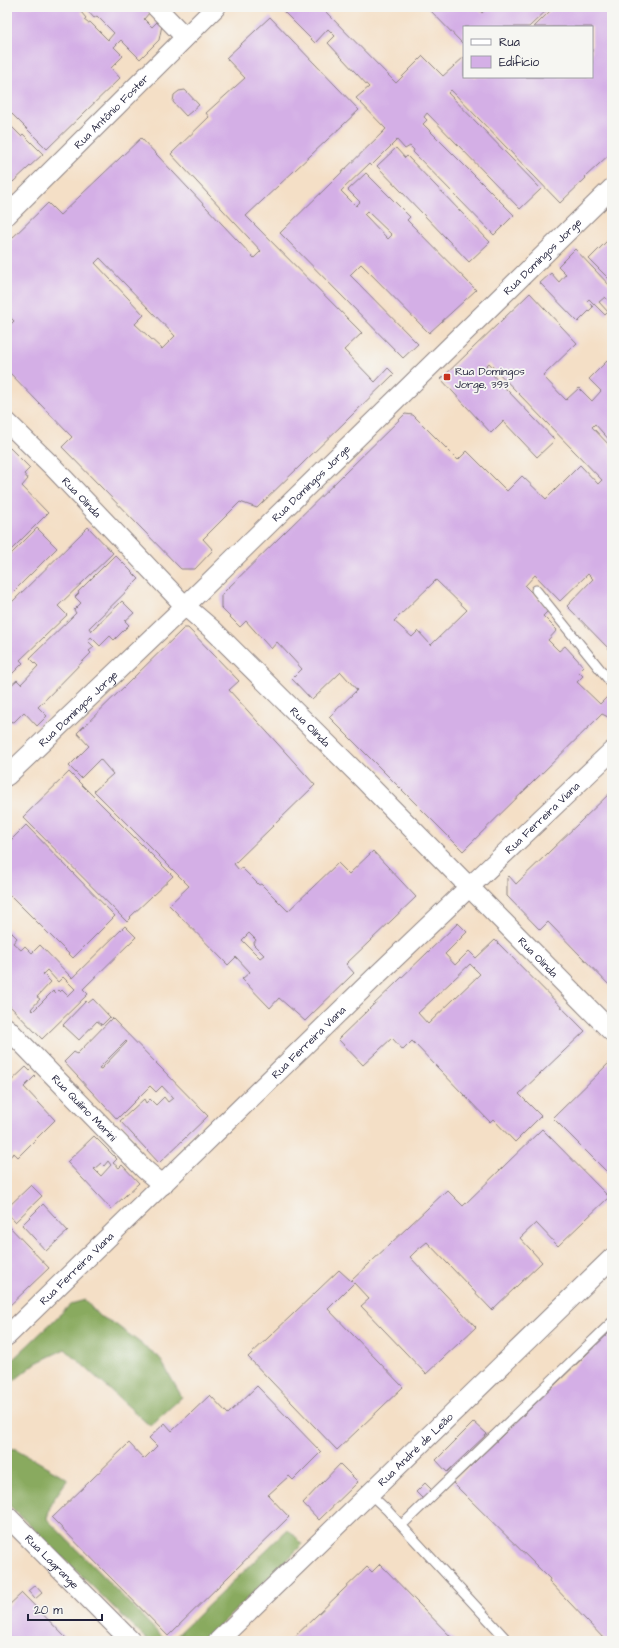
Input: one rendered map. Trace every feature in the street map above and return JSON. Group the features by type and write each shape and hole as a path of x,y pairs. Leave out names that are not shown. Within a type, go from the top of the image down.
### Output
{"street":[{"path":"156,7 185,37"},
{"name":"Rua Antônio Foster","path":"7,215 216,7"},
{"name":"Rua Domingos Jorge","path":"7,776 185,606 612,188"},
{"name":"Rua Olinda","path":"7,422 53,467 185,606 213,630 612,1032"},
{"name":"Rua Ferreira Viana","path":"7,1336 104,1240 163,1185 375,978 612,751"},
{"name":"Rua Quilino Mariní","path":"9,1035 144,1169 163,1185"},
{"name":"Rua André de Leão","path":"218,1641 612,1258"},
{"name":"Rua Lagrange","path":"7,1516 130,1641"}],"lane":[{"path":"536,590 612,684"},
{"path":"402,1525 612,1322"},
{"path":"370,1494 388,1510 508,1641"}],"green space":[{"path":"85,1300 98,1315 115,1324 159,1357 182,1397 150,1426 65,1349 36,1363 11,1383 7,1375 7,1365 71,1304"},
{"path":"7,1448 16,1449 68,1479 51,1503 47,1519 166,1641 148,1641 7,1503"},
{"path":"288,1529 303,1544 204,1641 171,1641"}],"building":[{"path":"7,7 145,7 150,12 144,19 152,27 158,21 162,25 159,40 140,59 121,40 114,47 123,56 111,68 120,78 47,149 7,109","holes":["85,8 94,18 97,16 114,33 108,40 90,22 88,23 84,20 86,18 81,12"]},
{"path":"282,7 321,7 396,83 423,56 443,76 463,58 463,78 593,78 593,26 535,26 554,7 612,7 612,152 560,203 451,90 448,93 541,189 520,209 427,113 424,117 427,120 423,124 514,215 494,235 413,152 414,150 410,146 405,149 397,140 371,166 369,164 341,191 356,206 360,202 348,190 366,173 410,217 407,220 476,290 429,333 361,264 350,275 418,344 403,358 280,233 386,129 356,98 369,87 328,43 335,36 328,29 315,43 282,10 284,9","holes":["367,211 392,235 388,239 364,214"]},
{"path":"427,7 482,7 479,9 482,13 488,7 550,7 530,26 463,26 462,43"},
{"path":"270,17 359,110 246,216 362,333 344,350 375,382 388,368 394,374 257,508 240,502 203,539 213,550 195,569 181,569 62,447 72,437 7,370 7,328 14,321 7,314 7,243 48,203 60,215 141,138 254,258 261,251 171,154 209,117 206,113 245,78 226,58","holes":["100,258 175,336 162,349 135,324 144,315 95,263"]},
{"path":"185,90 199,105 186,116 173,102 174,95 179,91"},
{"path":"7,122 21,136 23,134 43,154 13,182 11,180 7,184"},
{"path":"396,148 405,158 407,156 490,242 469,262 377,166"},
{"path":"612,236 612,282 589,259"},
{"path":"575,249 612,288 612,304 605,297 599,302 608,312 605,315 589,299 587,301 593,307 578,322 540,283 551,273 559,282 566,274 558,266"},
{"path":"530,293 577,343 543,376 566,400 579,388 592,401 601,391 589,379 612,356 612,443 595,424 592,427 612,448 612,652 567,606 593,579 588,574 560,601 535,575 525,586 549,610 543,616 557,630 548,640 559,651 565,646 584,667 579,672 583,676 577,682 600,704 612,692 612,719 602,714 463,851 329,717 357,690 341,672 312,700 292,679 302,669 277,642 271,649 246,621 240,627 221,608 221,595 405,414 413,415 458,460 467,451 507,491 522,476 546,499 580,465 598,484 602,480 489,363 485,367 555,440 537,457 503,421 491,433 441,379","holes":["436,580 467,610 431,645 418,631 412,637 394,621"]},
{"path":"10,448 30,468 24,474 28,479 22,486 48,513 7,554 7,451"},
{"path":"88,527 113,553 58,606 67,615 20,660 23,663 7,679 7,607"},
{"path":"37,528 57,548 7,598 7,558"},
{"path":"115,555 139,579 89,628 91,631 122,601 134,613 125,621 129,625 114,640 110,636 100,646 91,637 88,641 94,647 89,651 91,653 38,707 47,716 37,726 24,712 14,722 7,721 7,689 17,680 21,684 38,666 30,658 76,613 74,610 81,603 75,597 79,593 78,592"},
{"path":"184,628 188,628 239,681 229,690 315,785 234,864 239,870 242,868 259,885 261,884 288,911 338,863 349,874 373,851 416,897 346,964 354,973 305,1021 279,998 270,1008 242,979 250,972 236,957 228,965 169,905 189,886 94,791 113,774 100,759 81,778 69,766 89,746 77,733","holes":["249,933 256,940 253,944 264,955 260,958 242,940"]},
{"path":"69,772 173,876 130,917 131,918 127,922 23,817"},
{"path":"612,791 612,988 548,922 540,930 507,896 507,878 509,876 516,884"},
{"path":"26,825 115,916 73,958 7,892 7,844"},
{"path":"458,923 467,932 445,954 455,965 469,951 476,958 495,940 585,1031 519,1094 541,1116 515,1142 493,1119 490,1122 412,1041 403,1050 392,1038 363,1065 338,1039","holes":["470,964 480,974 428,1024 418,1013"]},
{"path":"125,926 136,937 83,989 88,994 42,1039 7,1003 7,991 9,990 7,987 7,928 17,938 13,943 21,950 25,946 32,953 40,945 72,978","holes":["47,970 58,982 63,977 75,989 68,996 62,990 60,992 58,990 55,993 53,991 33,1011 31,1009 40,999 37,997 51,982 43,974"]},
{"path":"93,999 110,1017 102,1025 97,1021 79,1040 63,1025 86,1001 88,1003"},
{"path":"112,1018 208,1116 159,1163 120,1121 144,1099 146,1103 150,1099 156,1105 164,1097 168,1102 173,1098 162,1086 156,1092 150,1086 117,1119 64,1062 74,1052 77,1054","holes":["126,1041 127,1042 101,1069 99,1068"]},
{"path":"612,1060 612,1177 553,1118"},
{"path":"26,1067 35,1076 24,1087 55,1120 18,1157 14,1153 7,1159 7,1085"},
{"path":"542,1129 609,1197 558,1246 536,1223 520,1238 542,1262 492,1310 427,1242 416,1251 410,1257 476,1327 426,1374 361,1306 369,1299 354,1283 328,1309 403,1387 337,1450 248,1357 339,1270 351,1281 447,1190 463,1206"},
{"path":"94,1136 117,1159 113,1163 119,1168 122,1165 139,1183 111,1209 67,1162","holes":["108,1161 111,1165 101,1176 94,1169 101,1163 104,1166"]},
{"path":"31,1185 42,1196 15,1222 7,1213 7,1208"},
{"path":"43,1204 68,1231 46,1251 22,1225"},
{"path":"7,1224 49,1268 7,1308"},
{"path":"612,1330 612,1641 606,1641 549,1581 550,1579 453,1483"},
{"path":"257,1386 321,1452 293,1480 289,1476 268,1495 289,1517 168,1636 52,1518 129,1443 144,1459 157,1446 149,1438 165,1423 172,1431 210,1395 228,1414"},
{"path":"474,1422 487,1434 447,1472 436,1460"},
{"path":"340,1464 358,1482 319,1520 303,1503"},
{"path":"425,1483 434,1492 425,1501 416,1492"},
{"path":"380,1564 455,1641 290,1641 367,1567 372,1572"},
{"path":"35,1585 42,1593 35,1599 28,1591"},
{"path":"22,1593 69,1641 7,1641 7,1607"}],"place":[{"name":"Rua Domingos Jorge, 393","path":"447,377"}]}
